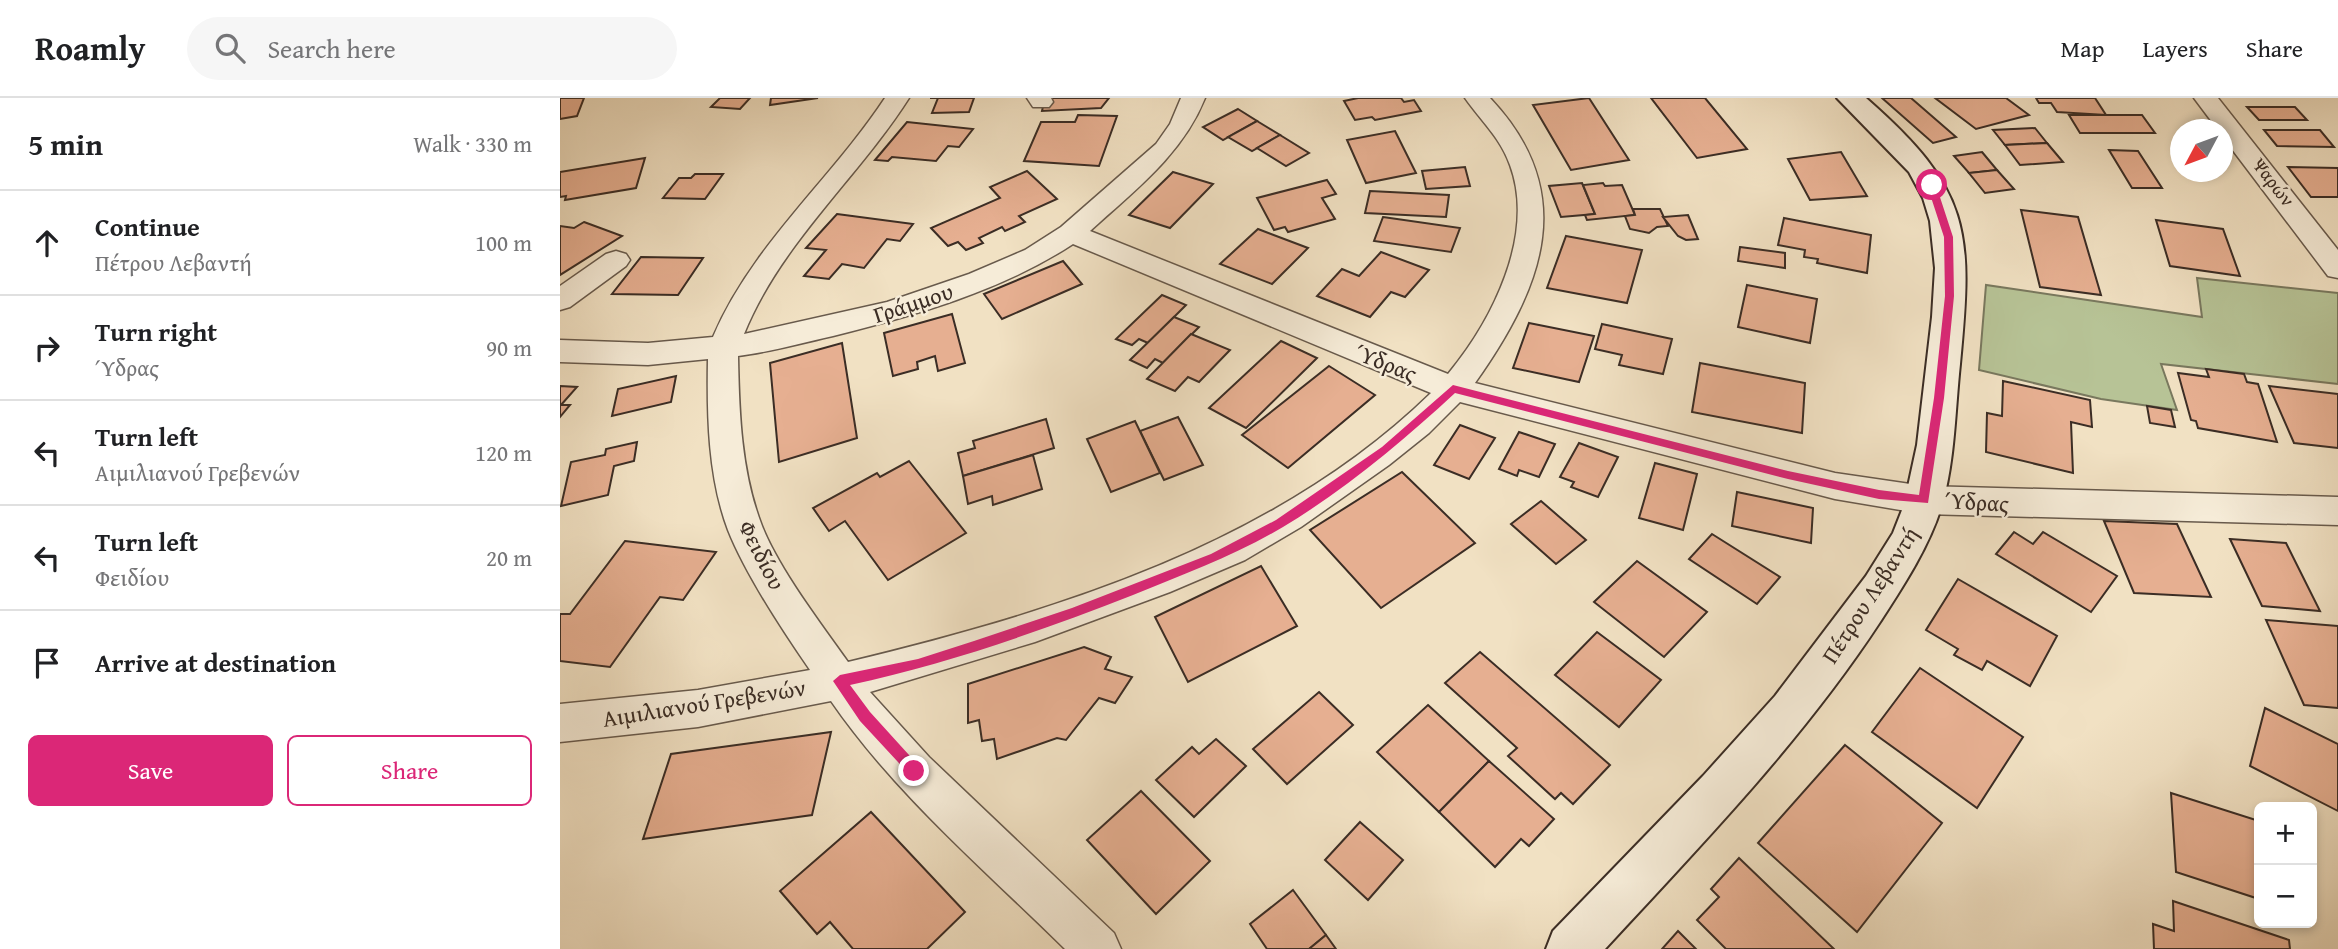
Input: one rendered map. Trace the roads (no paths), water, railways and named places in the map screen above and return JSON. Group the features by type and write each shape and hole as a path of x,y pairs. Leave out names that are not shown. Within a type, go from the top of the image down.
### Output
{"street":[{"name":"Φειδίου","path":"897,98 875,132 787,238 743,300 723,349 721,374 727,457 746,531 797,621 865,717 914,771 1098,949"},
{"name":"Γράμμου","path":"560,351 648,354 723,349 821,330 933,298 1035,256 1071,233 1165,149 1182,125 1193,98"},
{"name":"Αιμιλιανού Γρεβενών","path":"560,723 665,714 918,664 1024,630 1170,577 1226,552 1280,523 1386,450 1453,389 1487,340 1513,288 1529,246 1533,217 1527,173 1517,147 1478,98"},
{"name":"Πέτρου Λεβαντή","path":"1571,949 1803,694 1840,647 1898,560 1916,524 1924,500 1946,335 1948,237 1939,203 1927,177 1905,151 1850,98"},
{"name":"Ψαρών","path":"2206,98 2338,269"},
{"name":"Ύδρας","path":"1071,233 1453,389 1788,475 1879,495 1924,500 2338,511"},
{"path":"560,300 616,261"}]}
